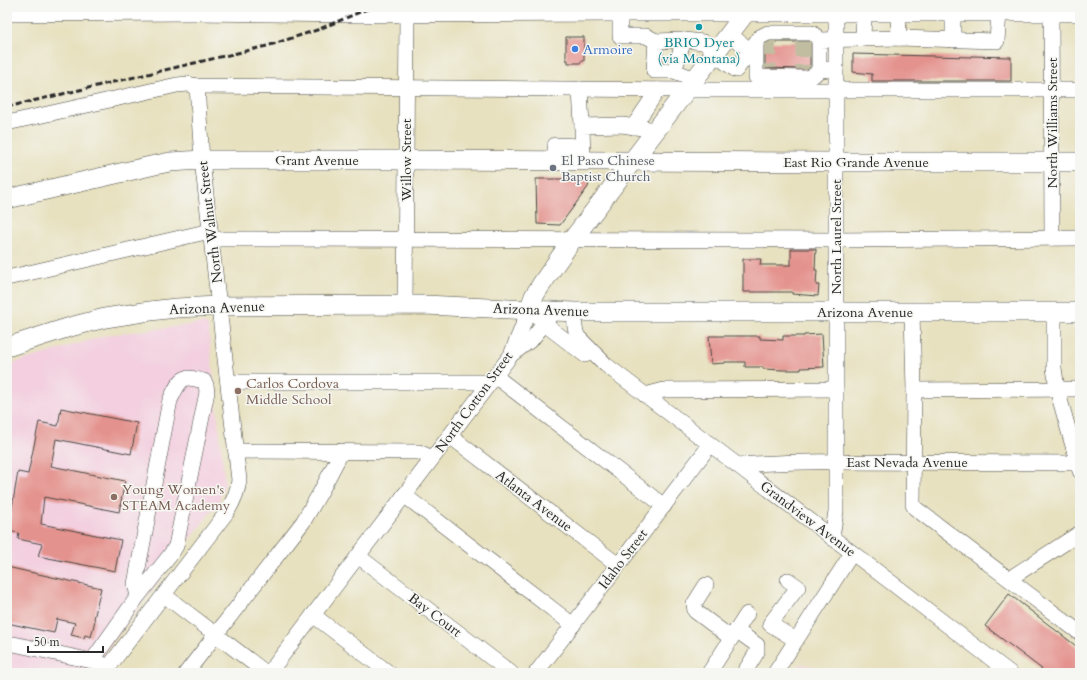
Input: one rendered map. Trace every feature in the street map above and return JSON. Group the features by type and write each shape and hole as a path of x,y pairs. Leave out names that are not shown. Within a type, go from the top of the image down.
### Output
{"main road":[{"path":"7,12 194,9 340,10 407,14 622,10 646,12 670,9 748,9 768,12 836,9 864,12 999,12 1051,10 1080,12"},
{"name":"North Cotton Street","path":"529,310 534,296 572,240 748,9"},
{"name":"Grant Avenue","path":"7,199 155,165 202,160 556,161 582,154 632,162"},
{"name":"East Rio Grande Avenue","path":"632,162 1080,162"},
{"name":"Arizona Avenue","path":"7,347 70,327 105,318 157,310 219,306 425,305 529,310 550,317 575,312 1080,312"}],"street":[{"name":"North Laurel Street","path":"832,538 836,511 836,9"},
{"path":"622,10 620,36 703,42 736,70 764,74 803,73 808,78 819,70 836,69"},
{"name":"North Williams Street","path":"1051,10 1052,238"},
{"path":"646,12 652,38 654,71 674,71 690,85"},
{"path":"764,74 761,42 768,12"},
{"path":"863,39 864,12"},
{"path":"898,12 898,38"},
{"path":"953,12 953,40"},
{"path":"819,40 898,38 997,41 999,12"},
{"name":"Willow Street","path":"406,306 407,14"},
{"path":"729,34 761,42 802,37 812,33 819,40 819,70"},
{"path":"674,71 684,40"},
{"path":"736,70 761,42"},
{"path":"7,123 177,85 188,84 197,86 658,90 690,85 836,90 1080,90"},
{"name":"North Walnut Street","path":"107,669 227,512 234,501 238,490 239,480 236,452 202,160 197,86"},
{"path":"580,89 582,154"},
{"path":"633,127 658,90"},
{"path":"582,126 622,125 656,130"},
{"path":"7,278 211,235 406,239 572,240 1080,238"},
{"name":"North Cotton Street","path":"267,673 493,379 511,354 529,310"},
{"name":"Grandview Avenue","path":"575,312 575,332 578,337 606,365 1010,673"},
{"path":"912,312 914,390 913,505 1080,633"},
{"path":"1054,312 1054,368 1058,389 1079,467"},
{"path":"511,354 532,339 550,317"},
{"name":"Grandview Avenue","path":"550,317 584,354 606,365"},
{"path":"92,661 176,546 207,392 204,381 187,378 183,379 170,400 135,584 138,596"},
{"path":"228,382 493,379 664,506"},
{"path":"914,390 1080,389"},
{"path":"645,395 664,390 836,390"},
{"name":"Atlanta Avenue","path":"450,436 618,565"},
{"name":"Idaho Street","path":"536,673 710,445"},
{"path":"186,673 303,522 342,451"},
{"path":"236,452 419,452 432,458"},
{"name":"East Nevada Avenue","path":"737,465 821,462 914,462 1079,467"},
{"path":"404,495 573,625"},
{"path":"1009,579 1080,533"},
{"path":"775,673 852,553"},
{"name":"Bay Court","path":"358,556 511,673"},
{"path":"708,673 734,634 759,619 798,587 788,580"},
{"path":"706,585 694,604 695,611 734,634 757,644 757,652 744,673"},
{"path":"164,595 267,673"},
{"path":"313,615 389,673"},
{"path":"759,619 796,640"},
{"path":"120,621 135,633"},
{"path":"14,644 92,661 107,669"}],"shaded area":[{"name":"Young Women's STEAM Academy","path":"204,323 208,326 225,483 219,501 89,673 7,673 7,365 107,335"},
{"path":"801,664 843,673 795,673"}],"building":[{"name":"Armoire","path":"566,37 584,37 584,61 581,61 581,63 568,63 568,60 566,60"},
{"path":"770,42 809,42 809,68 765,68 765,45"},
{"path":"853,54 1011,57 1011,81 872,81 872,74 853,72"},
{"path":"536,179 590,179 588,187 560,225 537,224"},
{"path":"791,249 816,249 815,270 817,270 816,285 819,285 818,296 792,294 792,292 743,292 743,259 761,259 760,265 791,265"},
{"path":"822,334 824,367 801,368 801,370 783,370 763,369 763,367 745,367 745,362 711,364 709,336 760,336 760,339 783,340 783,336"},
{"path":"61,408 137,423 131,454 56,439 51,466 125,481 119,512 44,497 41,524 121,540 115,571 38,556 42,544 18,539 19,533 8,531 18,472 28,474 39,422 58,426"},
{"path":"7,567 101,588 91,637 85,635 84,638 71,635 75,623 57,619 54,633 7,623"},
{"path":"1009,594 1080,649 1080,662 1072,673 1047,673 985,626"}],"tunnel":[{"path":"768,41 769,68"},
{"path":"803,42 803,69"}],"railway":[{"path":"7,107 267,46 317,30 372,7"}],"place":[{"name":"BRIO Dyer (via Montana)","path":"699,27"},
{"name":"Armoire","path":"575,49"},
{"name":"El Paso Chinese Baptist Church","path":"553,168"},
{"name":"Carlos Cordova Middle School","path":"238,391"},
{"name":"Young Women's STEAM Academy","path":"114,497"}]}
